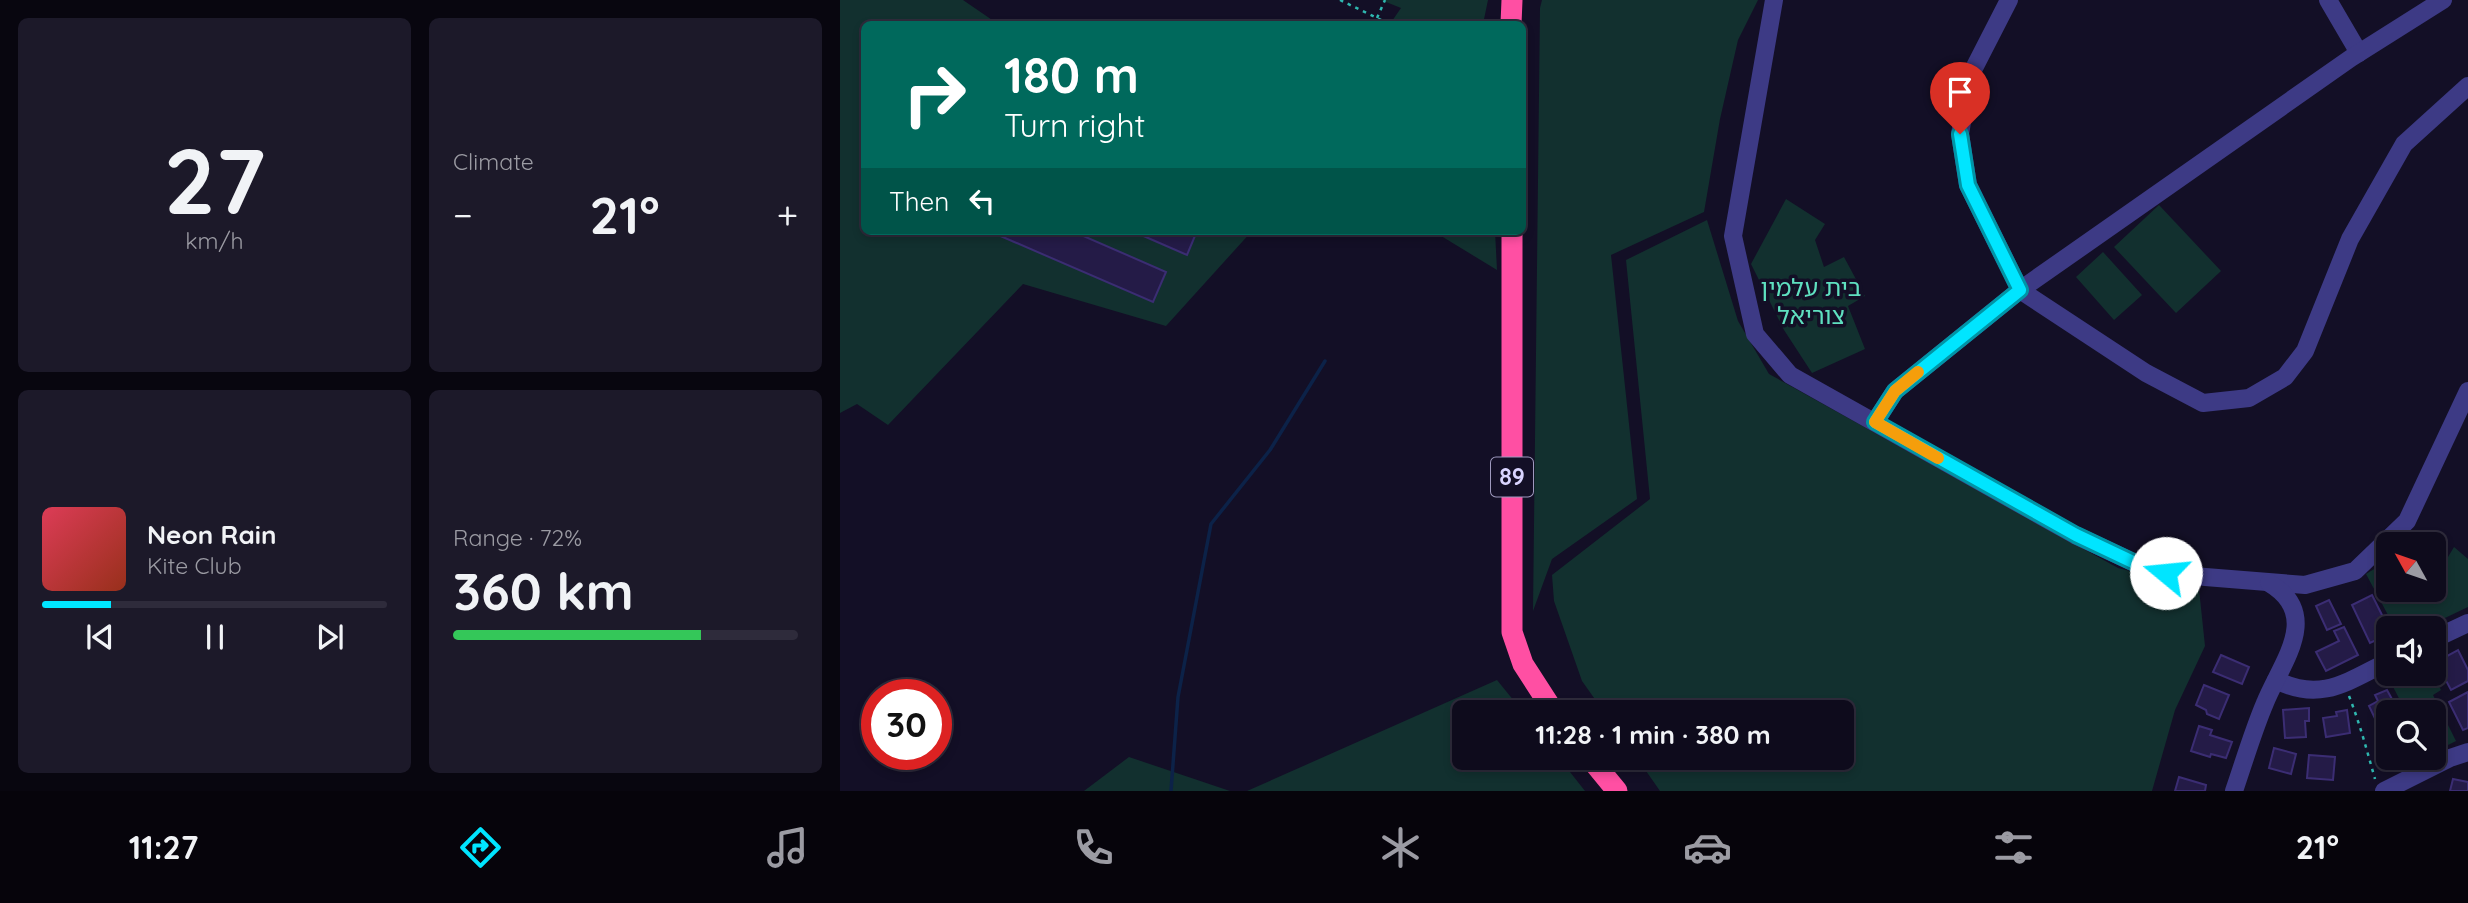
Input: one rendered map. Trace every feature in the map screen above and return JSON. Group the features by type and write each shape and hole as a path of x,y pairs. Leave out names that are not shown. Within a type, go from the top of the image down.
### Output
{"highway":[{"path":"1511,21 1512,0"},
{"name":"89","path":"1512,235 1512,632 1523,664 1546,700"},
{"path":"1600,770 1617,791"}],"street":[{"path":"1774,0 1733,236 1755,334 1790,375 2076,535 2135,563 2166,573 2305,585 2355,571 2407,521 2468,391"},
{"path":"2009,0 1970,76 1960,134 1968,185 2020,290 2146,373 2203,403 2249,398 2285,377 2305,351 2350,239 2404,144 2468,86"},
{"path":"2328,0 2359,53"},
{"path":"1875,422 1895,391 2020,290 2359,53 2443,0"},
{"path":"2238,790 2265,703 2295,640 2296,624 2288,598 2269,583"},
{"path":"2446,633 2468,623"},
{"path":"2276,680 2291,688 2311,692 2334,688 2376,668"},
{"path":"2379,785 2468,752"}],"path":[{"path":"1340,0 1385,21"},
{"path":"1377,19 1385,0"},
{"path":"2344,683 2379,785"}],"green space":[{"path":"840,0 963,0 994,21 861,21 861,235 1248,235 1166,326 1023,284 888,425 857,404 840,413"},
{"path":"1381,0 1488,0 1484,21 1392,21 1401,8"},
{"path":"1542,0 1758,0 1738,40 1720,119 1704,212 1611,255 1637,499 1552,559 1533,611 1540,8"},
{"name":"בית עלמין צוריאל","path":"1786,199 1825,224 1815,240 1824,267 1844,257 1865,296 1848,306 1865,349 1812,373 1784,330 1751,264"},
{"path":"2159,205 2221,271 2176,313 2114,247"},
{"path":"1707,220 1738,321 1769,374 2118,568 2199,589 2205,646 2175,710 2152,791 1660,791 1645,770 1854,770 1854,700 1595,700 1582,681 1554,601 1552,575 1650,499 1626,260"},
{"path":"1440,235 1495,235 1497,270"},
{"path":"2103,252 2142,295 2114,320 2076,277"},
{"path":"2454,547 2468,559 2468,607 2446,618 2389,616 2381,602 2446,602 2446,560"},
{"path":"2376,568 2376,593 2366,574"},
{"path":"1497,680 1513,700 1452,700 1452,770 1568,770 1585,791 1247,791"},
{"path":"2393,686 2439,686 2441,690 2433,695 2436,700 2400,700"},
{"path":"2446,721 2456,741 2446,746"},
{"path":"1129,757 1230,791 1084,791"}],"building":[{"path":"998,235 1081,235 1166,272 1153,302"},
{"path":"1141,235 1195,235 1187,255"},
{"path":"2372,595 2382,616 2376,616 2376,640 2370,643 2352,605"},
{"path":"2329,600 2341,624 2327,630 2316,606"},
{"path":"2344,627 2358,655 2326,671 2316,652 2339,641 2334,631"},
{"path":"2458,650 2468,670 2468,681 2451,690 2446,681 2446,657"},
{"path":"2221,655 2249,667 2242,684 2213,672"},
{"path":"2204,685 2229,695 2219,719 2196,705"},
{"path":"2387,690 2392,700 2378,700 2375,695"},
{"path":"2468,692 2468,728 2463,730 2449,702"},
{"path":"2376,702 2376,721 2369,706"},
{"path":"2309,708 2309,721 2305,721 2306,737 2285,738 2283,710"},
{"path":"2347,710 2350,733 2326,737 2323,718 2337,716 2336,712"},
{"path":"2199,726 2212,730 2210,735 2232,742 2226,758 2211,754 2210,757 2191,751"},
{"path":"2274,748 2296,754 2291,774 2269,768"},
{"path":"2309,755 2335,757 2333,780 2307,778"},
{"path":"2179,777 2206,785 2205,791 2175,791"},
{"path":"2453,779 2468,782 2468,791 2450,791"}],"waterway":[{"path":"1171,791 1178,697 1211,524 1270,450 1325,361"}],"slow traffic":[{"path":"1918,372 1895,391 1875,422 1938,458"}],"route":[{"path":"1960,134 1968,185 2020,290 1895,391 1875,422 2076,535 2135,563 2166,573"}]}
